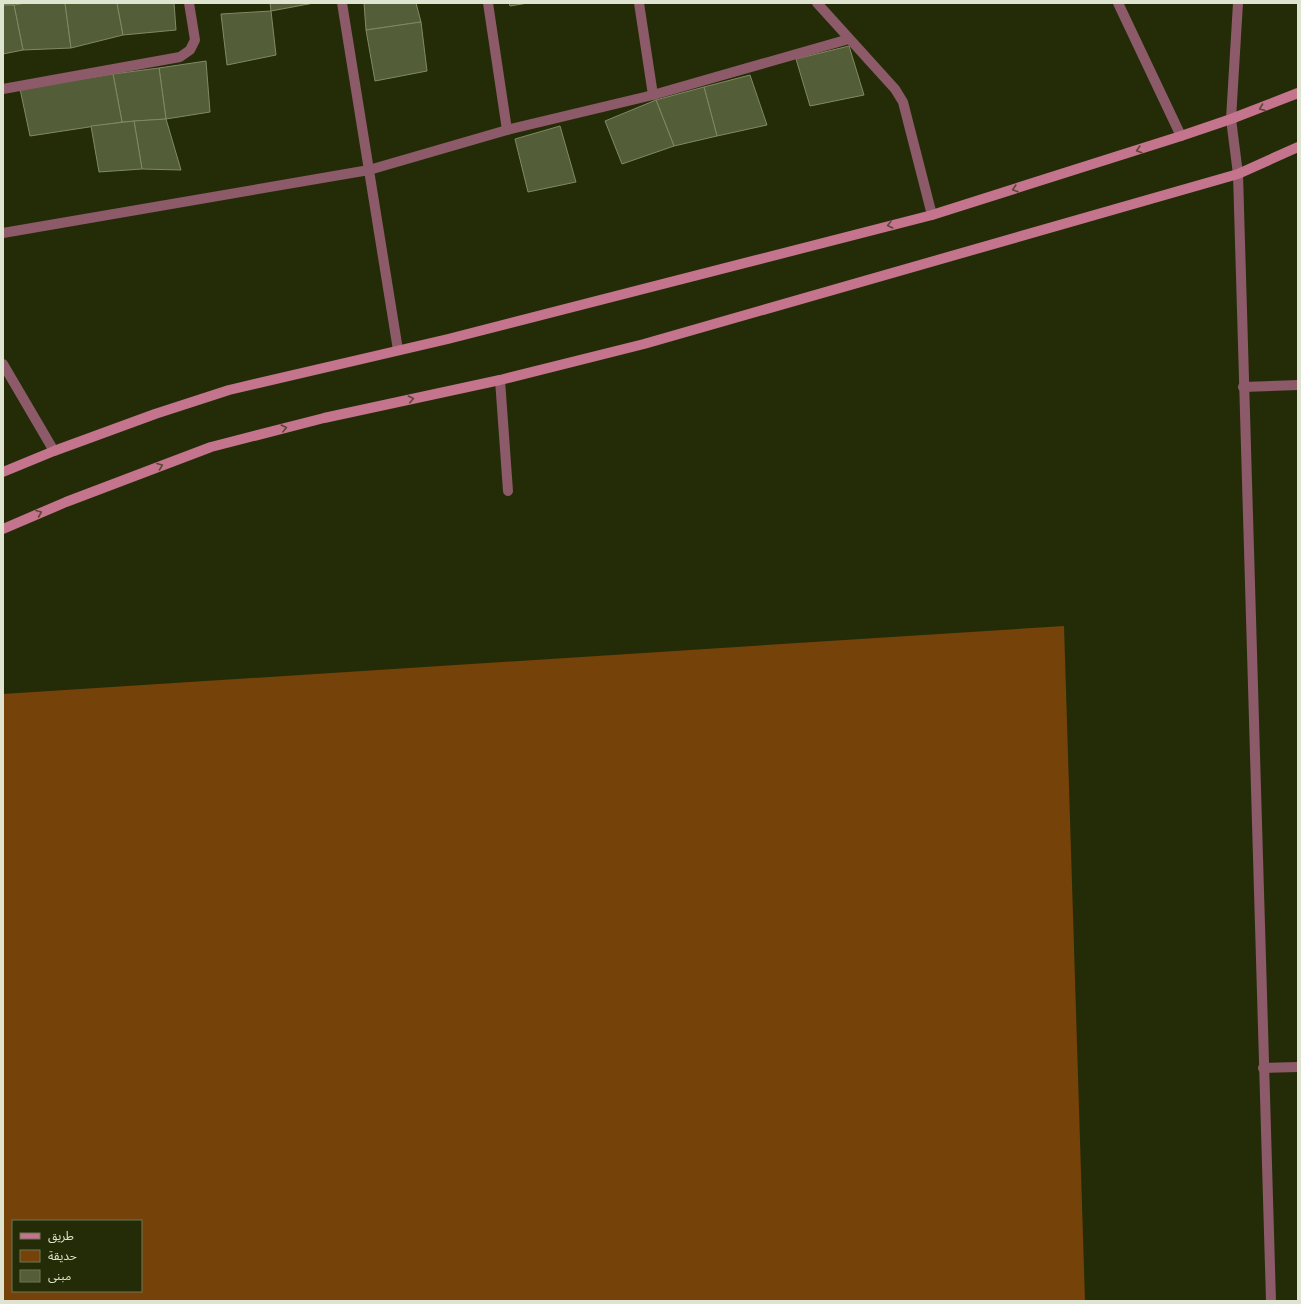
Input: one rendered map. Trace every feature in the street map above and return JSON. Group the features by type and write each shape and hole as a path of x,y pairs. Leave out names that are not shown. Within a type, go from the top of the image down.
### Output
{"main road":[{"path":"3,472 54,451 155,414 229,390 398,350 932,215 1181,136 1231,119 1298,93"},
{"path":"3,529 66,502 211,447 324,418 500,380 644,344 1238,174 1298,147"}],"street":[{"path":"3,89 180,57 190,50 195,40 189,3"},
{"path":"342,3 398,350"},
{"path":"488,3 507,130"},
{"path":"639,3 653,95"},
{"path":"817,3 895,88 903,102 932,215"},
{"path":"1118,3 1181,136"},
{"path":"1238,3 1231,119 1238,174 1243,387 1271,1301"},
{"path":"3,233 369,170 507,130 653,95 850,39"},
{"path":"3,364 54,451"},
{"path":"500,380 508,491"},
{"path":"1243,387 1298,385"},
{"path":"1263,1068 1298,1067"}],"green space":[{"path":"1064,626 1085,1301 3,1301 3,694"}],"building":[{"path":"3,3 14,3 14,5 3,5"},
{"path":"26,3 65,3 71,48 23,50 14,5"},
{"path":"65,3 117,3 123,35 71,48"},
{"path":"117,3 174,3 176,30 123,35"},
{"path":"270,3 314,3 271,11"},
{"path":"364,3 416,3 421,22 366,30"},
{"path":"509,3 528,3 510,6"},
{"path":"3,5 14,5 23,50 3,54"},
{"path":"271,11 276,55 227,65 221,14"},
{"path":"421,22 427,71 375,81 366,30"},
{"path":"849,46 864,95 810,106 796,59"},
{"path":"206,61 210,112 166,119 159,68"},
{"path":"159,68 166,119 122,122 113,74"},
{"path":"113,74 122,122 30,136 20,89"},
{"path":"750,75 767,125 717,136 704,87"},
{"path":"704,87 717,136 674,146 656,100"},
{"path":"656,100 674,146 622,164 605,121"},
{"path":"166,119 181,170 142,169 134,121"},
{"path":"134,121 142,169 99,172 91,126"},
{"path":"560,126 576,182 528,192 515,139"}]}
